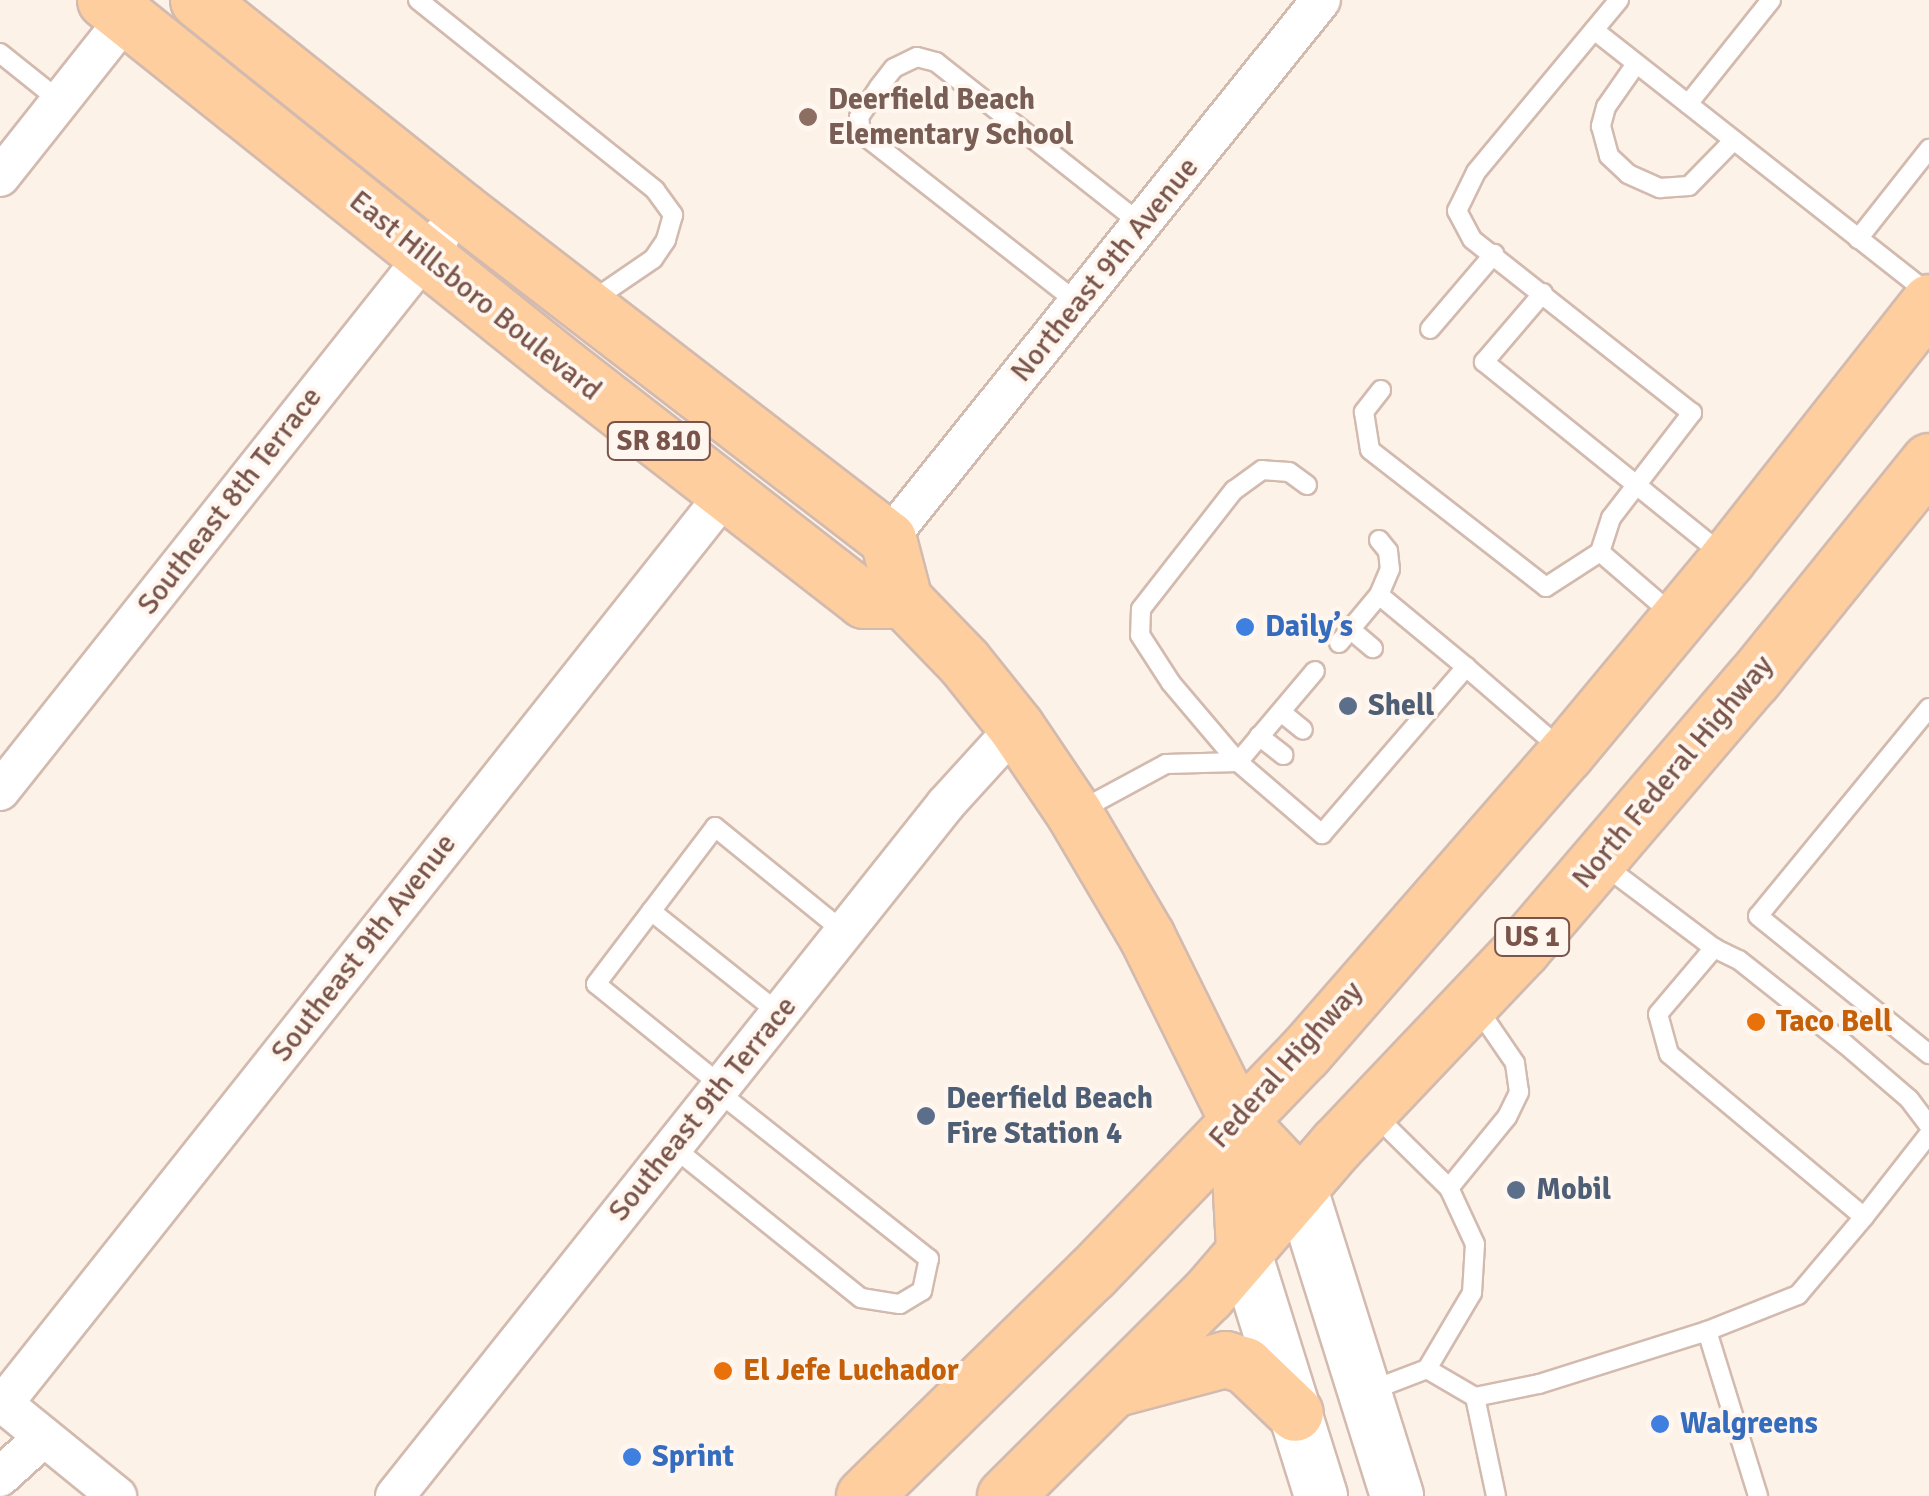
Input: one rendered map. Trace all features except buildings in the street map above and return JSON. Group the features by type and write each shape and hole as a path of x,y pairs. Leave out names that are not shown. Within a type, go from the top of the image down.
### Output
{"main road":[{"name":"East Hillsboro Boulevard","path":"198,0 461,210 888,539"},
{"name":"East Hillsboro Boulevard","path":"116,9 864,600 904,600"},
{"path":"1680,615 1929,298"},
{"name":"North Federal Highway","path":"1244,1250 1598,861 1927,468"},
{"path":"888,539 904,600 964,662 1016,727 1074,813 1146,937 1237,1119 1300,1186 1397,1496"},
{"name":"Federal Highway","path":"864,1496 1155,1210 1237,1119 1304,1053 1566,754 1680,615"},
{"path":"1237,1119 1244,1250 1321,1496"},
{"name":"US 1","path":"1005,1496 1117,1388 1244,1250"},
{"path":"1117,1388 1224,1360 1245,1365 1295,1413"}],"street":[{"name":"Northeast 9th Avenue","path":"888,539 1321,0"},
{"path":"0,177 60,101 116,9"},
{"name":"Southeast 8th Terrace","path":"0,791 461,210"},
{"name":"Southeast 9th Avenue","path":"2,1402 726,493"},
{"name":"Southeast 9th Terrace","path":"395,1496 946,804 1016,727"},
{"path":"2,1402 117,1496"},
{"path":"0,1477 44,1437"}],"lane":[{"path":"418,0 654,190 673,215 666,240 653,259 584,306"},
{"path":"1381,390 1364,412 1370,450 1546,587 1600,552 1611,518 1692,413 1472,239 1458,211 1476,172 1618,0"},
{"path":"1688,104 1771,0"},
{"path":"1594,30 1929,298"},
{"path":"0,54 60,101"},
{"path":"1078,303 861,133 859,117 894,68 916,57 936,62 1141,224"},
{"path":"1636,64 1606,107 1601,126 1609,156 1628,174 1660,188 1689,186 1734,140"},
{"path":"1858,239 1929,149"},
{"path":"1430,329 1494,254"},
{"path":"1543,293 1484,362 1727,559"},
{"path":"1307,485 1289,472 1262,470 1234,490 1141,608 1140,636 1171,683 1238,762 1322,834 1337,802 1430,696 1466,667"},
{"path":"1373,648 1345,636 1379,594 1390,569 1388,552 1378,540"},
{"path":"1600,552 1680,615"},
{"path":"1379,594 1566,754"},
{"path":"1074,813 1166,764 1238,762 1315,671"},
{"path":"1929,708 1758,916 1929,1054"},
{"path":"1280,712 1303,730"},
{"path":"1260,736 1282,756"},
{"path":"673,1147 861,1298 900,1304 922,1291 928,1260 596,984 716,827 844,932"},
{"path":"1598,861 1714,948 1739,960 1846,1044 1909,1099 1929,1126"},
{"path":"651,911 780,1013"},
{"path":"1714,948 1658,1014 1669,1054 1864,1217"},
{"path":"1450,1188 1507,1117 1519,1092 1515,1063 1473,1002"},
{"path":"1367,1392 1427,1369 1472,1292 1475,1244 1450,1188 1370,1110"},
{"path":"1427,1369 1474,1396 1539,1384 1707,1331 1798,1295 1929,1134"},
{"path":"1707,1331 1758,1496"},
{"path":"1474,1396 1496,1496"}],"place":[{"name":"Deerfield Beach Elementary School","path":"808,117"},
{"name":"Daily’s","path":"1245,627"},
{"name":"Shell","path":"1348,706"},
{"name":"Taco Bell","path":"1756,1022"},
{"name":"Deerfield Beach Fire Station 4","path":"926,1116"},
{"name":"Mobil","path":"1516,1190"},
{"name":"El Jefe Luchador","path":"723,1371"},
{"name":"Walgreens","path":"1660,1424"},
{"name":"Sprint","path":"632,1457"}]}
